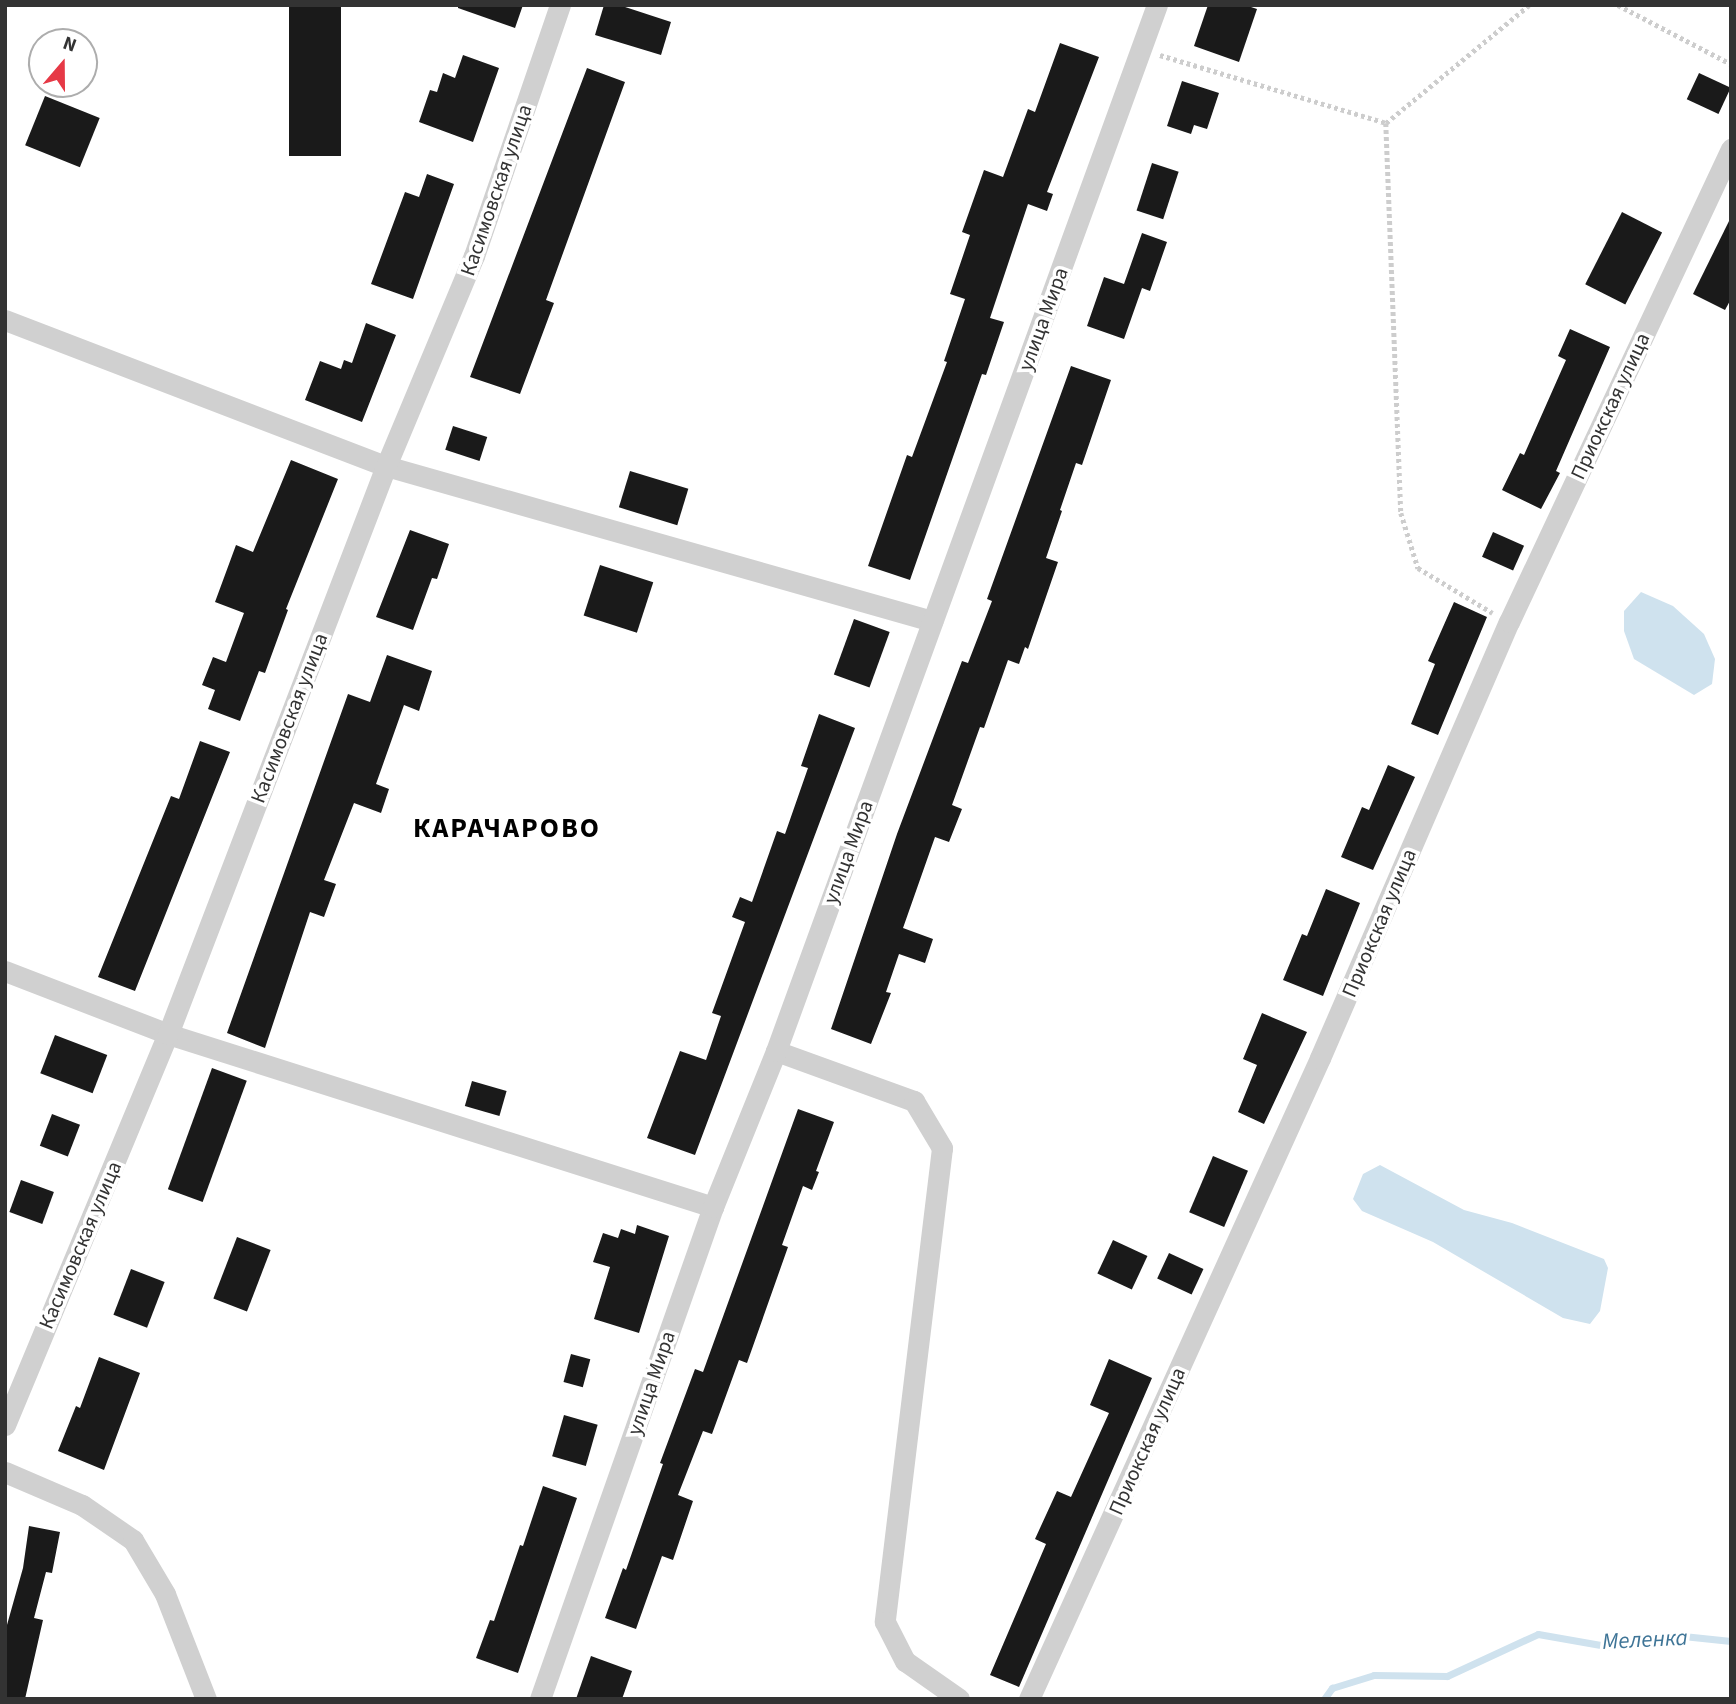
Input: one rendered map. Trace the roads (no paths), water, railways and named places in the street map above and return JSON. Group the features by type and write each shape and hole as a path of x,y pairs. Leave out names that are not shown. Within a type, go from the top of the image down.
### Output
{"street":[{"name":"Касимовская улица","path":"5,1425 168,1034 386,466 474,256 560,5"},
{"name":"улица Мира","path":"540,1699 713,1207 776,1051 1157,5"},
{"name":"Приокская улица","path":"1029,1699 1315,1071 1508,622 1731,149"},
{"path":"5,320 386,466 932,621"},
{"path":"5,971 168,1034 713,1207"},
{"path":"776,1051 914,1101 942,1148 885,1622 905,1661 959,1699"},
{"path":"5,1472 82,1505 133,1540 165,1594 206,1699"}],"water":[{"path":"1641,592 1673,606 1704,634 1715,659 1712,684 1694,695 1634,659 1624,631 1624,611"},
{"path":"1380,1165 1464,1210 1512,1223 1604,1259 1608,1268 1600,1311 1590,1324 1563,1318 1433,1242 1362,1211 1353,1199 1363,1174"}],"waterway":[{"name":"Меленка","path":"1324,1699 1332,1688 1374,1675 1447,1676 1538,1634 1612,1647 1683,1636 1731,1641"}],"district":[{"name":"КАРАЧАРОВО","path":"507,828"}]}
